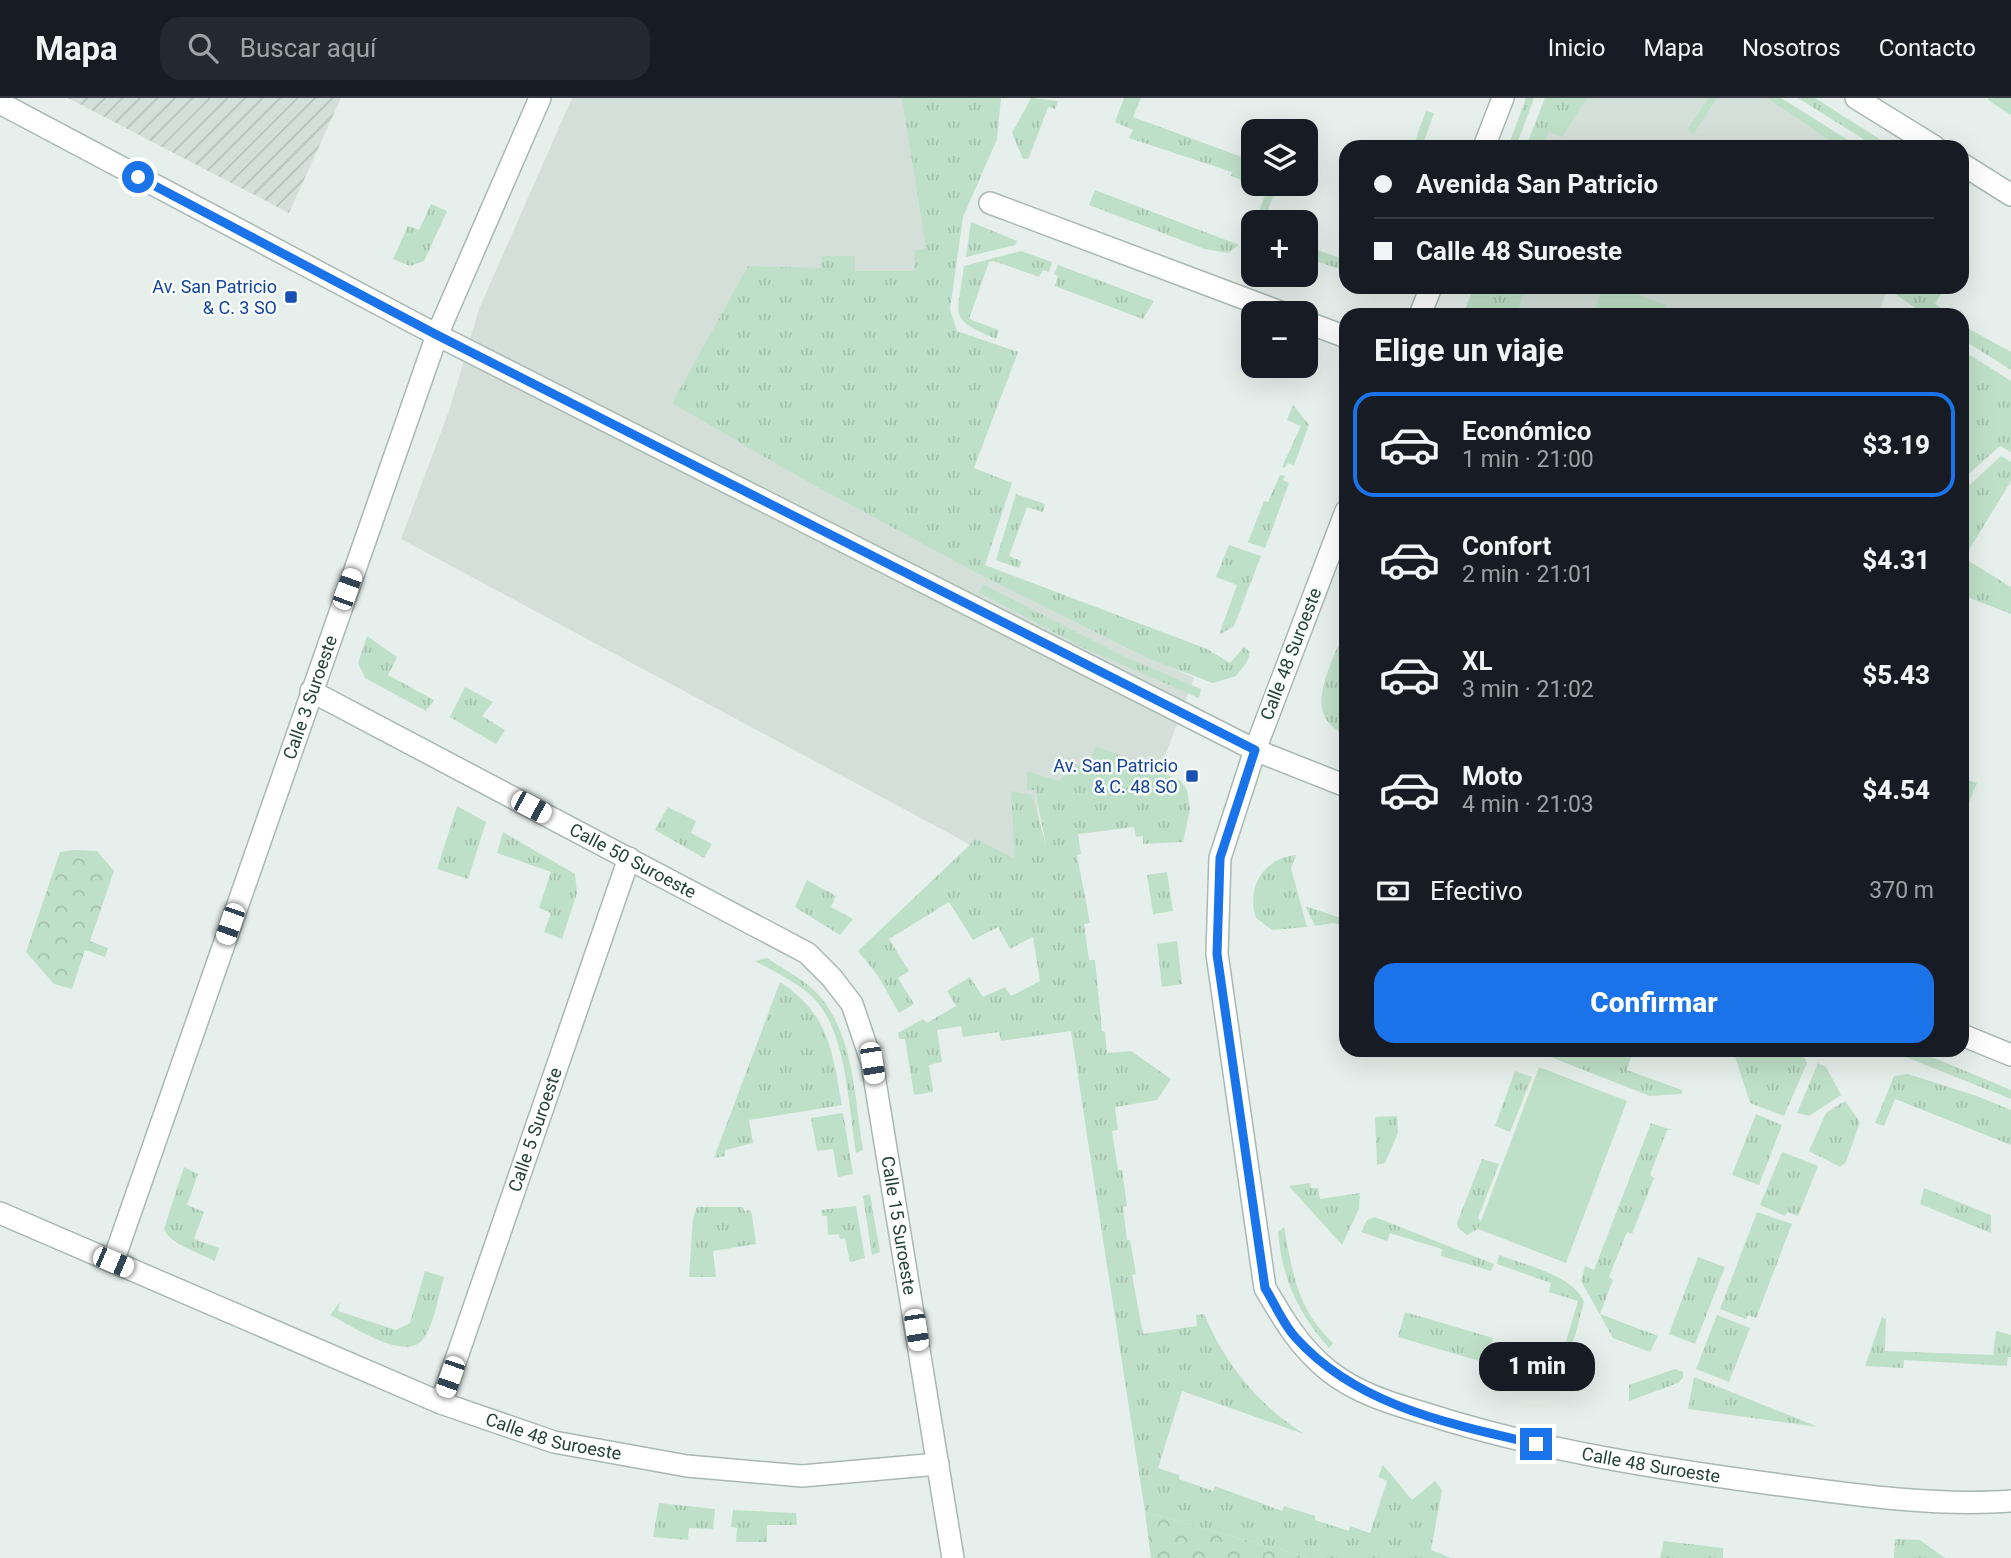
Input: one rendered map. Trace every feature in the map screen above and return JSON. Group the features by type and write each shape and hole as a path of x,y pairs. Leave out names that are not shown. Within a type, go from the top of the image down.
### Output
{"street":[{"name":"Calle 3 Suroeste","path":"113,1262 437,335 540,98"},
{"path":"1487,140 1503,98"},
{"path":"1856,98 1924,140"},
{"path":"0,103 437,335 1255,750 1339,783"},
{"path":"1969,168 2011,195"},
{"path":"990,203 1251,301"},
{"path":"1318,326 1339,334"},
{"name":"Calle 48 Suroeste","path":"1339,529 1255,750 1220,858 1217,954 1265,1288 1294,1336 1330,1372 1373,1398 1493,1434 1579,1454 1888,1498 2011,1501"},
{"name":"Calle 50 Suroeste","path":"311,691 807,953"},
{"name":"Calle 5 Suroeste","path":"441,1403 629,859"},
{"name":"Calle 15 Suroeste","path":"807,953 832,978 852,1004 872,1063 953,1558"},
{"path":"1969,1038 2011,1055"},
{"name":"Calle 48 Suroeste","path":"0,1213 441,1403 554,1442 687,1466 802,1476 938,1464"}],"shaded area":[{"path":"68,98 341,98 289,213"},
{"path":"572,98 906,98 979,574 1194,678 1155,783 1035,790 1049,887 401,539 450,408 479,309"},
{"path":"1545,98 1781,98 1848,140 1529,140"},
{"path":"1471,294 1886,294 1880,308 1466,308"}],"green space":[{"path":"902,98 1001,98 997,139 963,217 950,309 957,331 1018,352 974,468 1012,483 985,565 1207,649 1230,663 1244,647 1250,652 1247,662 1236,676 1213,683 1150,659 979,574 801,478 672,403 748,266 821,268 822,256 855,256 855,271 914,271 915,250 926,248"},
{"path":"1031,98 1058,101 1055,109 1048,107 1029,158 1023,159 1012,133"},
{"path":"1124,98 1141,98 1133,117 1241,157 1241,180 1231,176 1232,172 1129,138 1133,130 1115,122"},
{"path":"1526,98 1534,98 1519,140 1511,140"},
{"path":"1545,98 1587,98 1562,137 1549,132 1546,140 1529,140"},
{"path":"1709,98 1717,98 1693,135 1687,129"},
{"path":"1767,98 1781,98 1848,140 1830,140"},
{"path":"1798,98 1815,98 1881,140 1865,140"},
{"path":"2011,98 2011,115 1988,100"},
{"path":"1426,111 1434,113 1424,140 1416,140"},
{"path":"1095,190 1239,245 1228,253 1205,249 1089,205"},
{"path":"1265,196 1273,196 1268,210 1260,210"},
{"path":"431,204 447,211 424,261 410,266 393,259 408,226 419,230"},
{"path":"971,222 1017,241 1015,245 966,257"},
{"path":"1318,250 1339,258 1339,269 1318,262"},
{"path":"1021,251 1052,262 1049,272 1043,270 1039,277 994,261 989,262 969,319 999,330 996,339 969,326 959,314 964,266"},
{"path":"1058,265 1154,301 1143,319 1055,286 1058,276 1054,274"},
{"path":"1471,294 1524,294 1518,308 1466,308"},
{"path":"1600,294 1637,294 1666,305 1665,308 1596,308"},
{"path":"1895,294 1941,294 1935,304 1941,308 1915,308"},
{"path":"1969,329 2011,352 2011,370 1969,343"},
{"path":"1969,354 2011,381 2011,452 2000,446 1969,474 1969,384 1973,373 1969,372"},
{"path":"1293,405 1309,425 1294,465 1287,463 1285,468 1282,467 1301,426 1287,420"},
{"path":"2001,456 2011,462 2011,481 1969,550 1969,486"},
{"path":"1280,475 1285,476 1283,480 1289,483 1265,548 1248,542 1264,501 1268,502"},
{"path":"1016,494 1045,504 1043,512 1027,507 1009,556 1021,561 1019,568 996,560"},
{"path":"1229,545 1261,556 1234,626 1219,635 1237,585 1216,577"},
{"path":"1969,561 2011,587 2011,614 1969,598"},
{"path":"984,585 1125,657 1201,689 1199,698 1084,648 978,592"},
{"path":"367,636 397,657 388,675 434,700 426,711 365,678 358,663"},
{"path":"1339,646 1339,732 1324,716 1321,700"},
{"path":"465,687 493,702 482,716 505,730 496,744 450,717"},
{"path":"1096,746 1180,780 1187,790 1190,809 1183,842 1143,844 1143,836 1136,837 1134,827 1078,834 1081,854 1077,855 1090,923 1084,924 1089,960 1095,960 1102,1031 1105,1032 1107,1053 1131,1051 1171,1079 1157,1100 1115,1107 1118,1130 1112,1131 1118,1170 1122,1170 1127,1206 1123,1207 1127,1240 1130,1240 1136,1274 1132,1275 1143,1334 1197,1326 1196,1315 1204,1314 1222,1350 1245,1382 1272,1410 1304,1434 1182,1391 1158,1468 1213,1491 1215,1486 1282,1511 1284,1506 1349,1531 1350,1526 1370,1533 1387,1481 1378,1477 1383,1465 1412,1500 1435,1481 1442,1490 1431,1550 1451,1558 1310,1558 1145,1512 1071,1031 1001,1041 999,1032 963,1037 961,1026 937,1030 942,1062 929,1065 933,1092 914,1095 905,1039 899,1039 898,1033 923,1019 927,1023 956,1006 947,991 970,977 983,997 1005,987 1011,996 1040,981 1033,937 1010,949 998,927 973,940 949,902 889,939 909,971 898,978 914,1004 899,1013 878,976 858,951 976,839 1015,859 1011,791 1032,795 1046,845 1035,790 1027,790 1027,771 1058,781 1079,765 1086,768"},
{"path":"1969,780 1977,783 1969,802"},
{"path":"457,806 486,822 468,879 437,869"},
{"path":"668,807 696,821 691,833 712,844 704,858 655,830"},
{"path":"503,832 575,874 577,893 562,939 544,932 551,913 539,908 551,872 497,853"},
{"path":"97,851 114,871 90,941 108,948 105,957 85,950 72,989 54,984 26,952 60,852"},
{"path":"1296,855 1291,868 1307,927 1272,930 1256,918 1256,885 1260,876 1275,862"},
{"path":"1167,872 1173,911 1153,914 1147,875"},
{"path":"807,880 836,896 831,907 853,919 840,935 795,907"},
{"path":"1305,906 1339,917 1339,924 1315,926"},
{"path":"1177,941 1182,984 1162,987 1157,944"},
{"path":"767,958 808,985 823,1000 835,1019 854,1084 863,1150 856,1153 846,1077 830,1022 815,999 791,981 755,961"},
{"path":"780,982 796,994 819,1020 831,1050 842,1105 749,1120 753,1143 725,1150 725,1156 714,1158"},
{"path":"1551,1057 1631,1057 1627,1070 1682,1090 1682,1094 1650,1096"},
{"path":"1735,1057 1804,1057 1807,1063 1784,1116 1750,1103"},
{"path":"1906,1057 1932,1057 2011,1090 2011,1099"},
{"path":"1818,1063 1826,1067 1841,1095 1809,1116 1797,1113"},
{"path":"1539,1067 1627,1101 1566,1263 1478,1229"},
{"path":"1515,1071 1532,1077 1510,1132 1495,1126"},
{"path":"1908,1074 2011,1110 2011,1145 1895,1099 1884,1126 1875,1123 1894,1076"},
{"path":"1845,1101 1860,1122 1846,1162 1840,1167 1809,1151 1826,1113"},
{"path":"843,1113 853,1174 838,1177 833,1149 817,1151 811,1118"},
{"path":"1756,1114 1782,1125 1759,1185 1732,1175"},
{"path":"1397,1116 1398,1133 1385,1163 1377,1165 1375,1117"},
{"path":"1651,1123 1672,1130 1667,1130 1650,1175 1654,1178 1632,1234 1627,1232 1609,1277 1613,1280 1600,1314 1658,1336 1650,1352 1613,1338 1581,1281 1585,1266 1594,1270"},
{"path":"1782,1152 1818,1166 1798,1216 1787,1212 1785,1216 1760,1205"},
{"path":"1482,1159 1499,1164 1478,1218 1481,1221 1478,1229 1467,1235 1458,1228 1457,1223"},
{"path":"184,1167 198,1174 187,1205 204,1212 194,1239 219,1248 215,1261 179,1244 164,1229"},
{"path":"1310,1183 1311,1188 1318,1188 1320,1199 1360,1193 1359,1209 1342,1245 1289,1186"},
{"path":"1924,1188 1991,1215 1991,1233 1920,1204"},
{"path":"870,1194 880,1252 872,1255 863,1196"},
{"path":"856,1206 865,1258 850,1262 845,1238 840,1239 839,1234 828,1235 827,1216 822,1216 821,1210"},
{"path":"697,1207 743,1207 744,1211 750,1210 752,1215 756,1244 713,1251 716,1277 689,1277 693,1218"},
{"path":"1757,1212 1792,1224 1756,1318 1748,1315 1746,1319 1720,1309"},
{"path":"1375,1217 1494,1264 1491,1271 1441,1256 1442,1249 1390,1233 1387,1241 1361,1232 1367,1220"},
{"path":"1284,1227 1298,1290 1311,1317 1333,1343 1329,1348 1309,1322 1293,1294 1280,1249 1278,1232"},
{"path":"1499,1255 1560,1278 1579,1293 1584,1302 1569,1352 1553,1369 1541,1373 1502,1367 1509,1343 1555,1357 1557,1351 1563,1352 1578,1301 1549,1292 1551,1283 1497,1264"},
{"path":"1698,1257 1725,1267 1695,1344 1669,1334"},
{"path":"425,1271 444,1277 430,1325 423,1339 415,1345 392,1345 330,1315 340,1302 338,1311 396,1330 410,1323"},
{"path":"1405,1312 1493,1338 1486,1363 1398,1337"},
{"path":"1717,1315 1750,1328 1729,1382 1696,1369"},
{"path":"1882,1317 1886,1319 1885,1351 1993,1355 1996,1331 2011,1335 2011,1357 2008,1357 2007,1366 1904,1360 1903,1368 1865,1366"},
{"path":"1675,1369 1683,1372 1683,1378 1678,1383 1629,1401 1629,1385"},
{"path":"1694,1377 1818,1427 1688,1409"},
{"path":"659,1503 715,1509 713,1529 689,1528 688,1540 653,1537"},
{"path":"733,1510 796,1513 797,1525 767,1525 767,1542 736,1542 737,1528 731,1527"},
{"path":"1145,1512 1310,1558 1151,1558"},
{"path":"1895,1539 1920,1540 1945,1558 1894,1558"},
{"path":"1664,1541 1723,1548 1723,1558 1660,1558"}],"place":[{"name":"Av. San Patricio & C. 3 SO","path":"291,297"},
{"name":"Av. San Patricio & C. 48 SO","path":"1192,776"}],"route":[{"path":"138,177 437,335 1255,750 1220,858 1217,954 1265,1288 1294,1336 1330,1372 1373,1398 1536,1444"}]}
